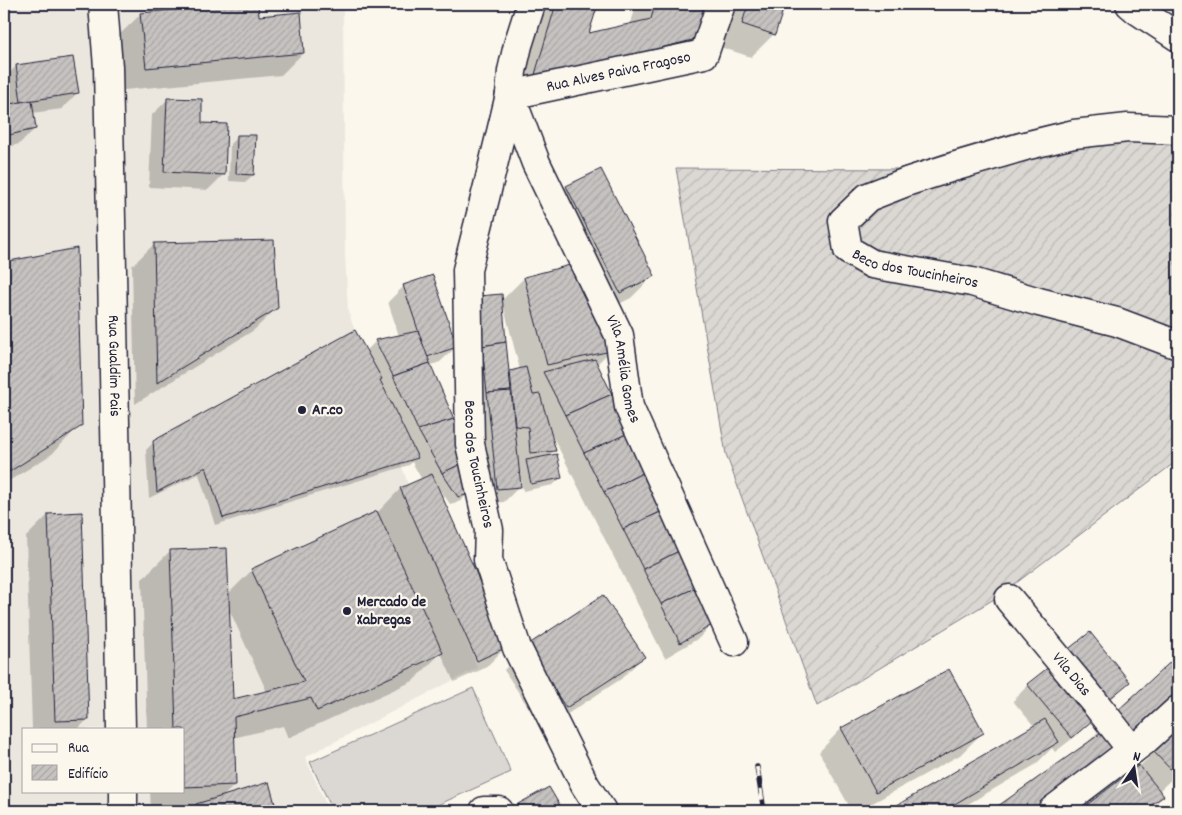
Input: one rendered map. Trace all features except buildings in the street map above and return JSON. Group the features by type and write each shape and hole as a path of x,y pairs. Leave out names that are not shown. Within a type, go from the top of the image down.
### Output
{"street":[{"name":"Rua Gualdim Pais","path":"103,4 108,67 121,728"},
{"name":"Beco dos Toucinheiros","path":"531,4 518,45 512,71 510,95 467,270 470,444 490,530 488,560 517,648 585,785 602,811"},
{"name":"Rua Alves Paiva Fragoso","path":"510,95 704,54 721,4"},
{"path":"1130,4 1178,37"},
{"name":"Vila Amélia Gomes","path":"510,95 536,163 619,335 629,407 734,642"},
{"name":"Beco dos Toucinheiros","path":"1178,130 1128,128 1074,134 1025,146 909,181 868,197 843,221 848,250 872,264 972,282 1117,322 1178,345"},
{"name":"Vila Dias","path":"1009,599 1132,750"},
{"path":"1052,811 1144,741 1178,710"},
{"path":"122,792 123,811"},
{"path":"484,811 499,811"}],"shaded area":[{"path":"4,4 343,4 345,253 348,311 424,530 477,668 305,757 329,811 4,811"},
{"path":"1117,115 1178,118 1178,460 999,596 817,706 726,454 676,168 898,169 1014,133 1064,121"},
{"path":"473,688 511,772 424,811 333,811 310,762"}],"railway":[{"path":"757,767 764,811"}],"place":[{"name":"Ar.co","path":"302,410"},
{"name":"Mercado de Xabregas","path":"347,611"}]}
